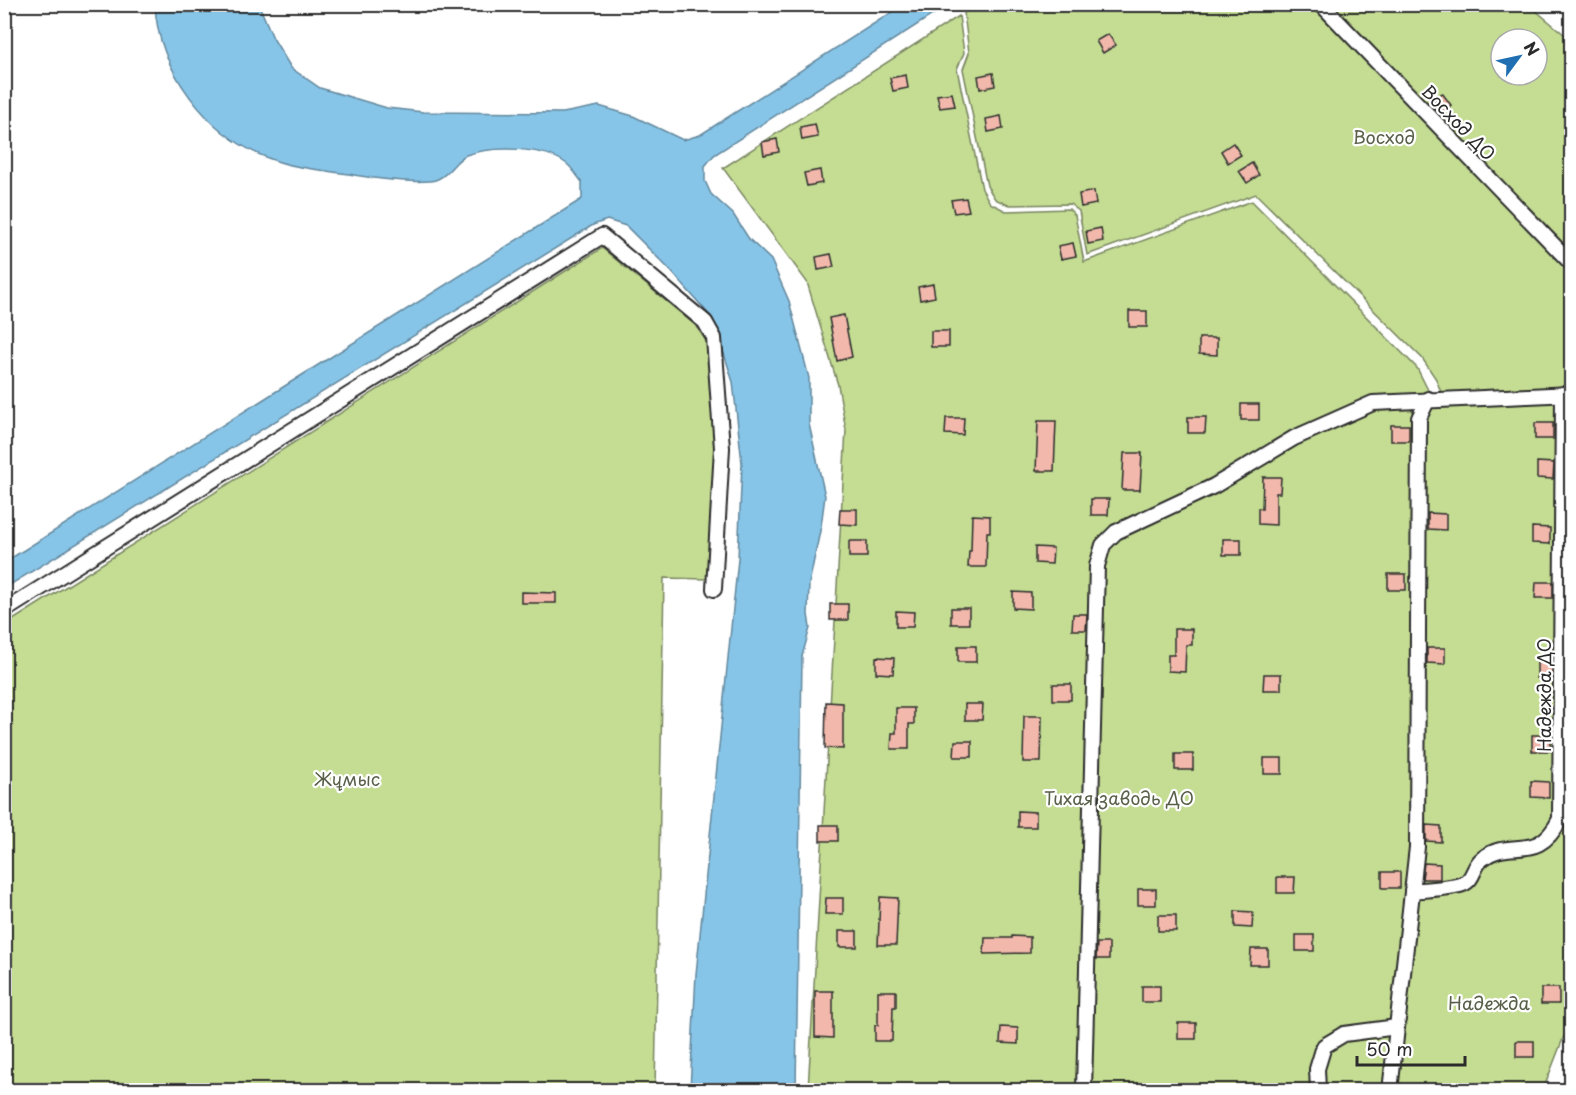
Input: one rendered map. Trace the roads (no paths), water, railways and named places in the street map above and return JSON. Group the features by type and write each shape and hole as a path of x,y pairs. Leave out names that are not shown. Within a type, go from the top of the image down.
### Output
{"street":[{"name":"Восход ДО","path":"1322,4 1572,264"},
{"path":"4,611 602,236 705,322 714,338 722,448 714,589"},
{"path":"1084,1090 1096,566 1103,545 1116,532 1214,486 1294,438 1373,403 1567,394"},
{"name":"Надежда ДО","path":"1412,891 1462,884 1470,879 1481,859 1496,853 1541,844 1553,833 1560,819 1567,394"},
{"path":"1391,1082 1417,847 1419,418 1428,399"},
{"path":"1318,1090 1317,1069 1324,1046 1344,1034 1397,1027"}],"water":[{"path":"155,5 259,5 273,38 291,68 320,88 387,108 423,112 563,113 599,106 633,116 683,140 700,135 903,5 948,5 714,155 705,166 705,181 711,194 733,214 749,239 771,260 789,301 809,378 809,424 825,496 809,584 810,628 802,656 796,1090 690,1090 696,974 738,559 742,463 733,382 713,319 670,270 626,226 607,220 593,225 5,588 5,562 582,199 582,182 567,164 545,154 518,149 490,150 466,155 446,174 430,181 389,180 307,168 268,158 225,133 190,97 165,53 158,29"}],"waterway":[{"path":"1567,4 1572,8"}],"park label":[{"name":"Восход","path":"1384,136"},
{"name":"Жұмыс","path":"347,778"},
{"name":"Тихая заводь ДО","path":"1119,797"},
{"name":"Надежда","path":"1489,1002"}]}
